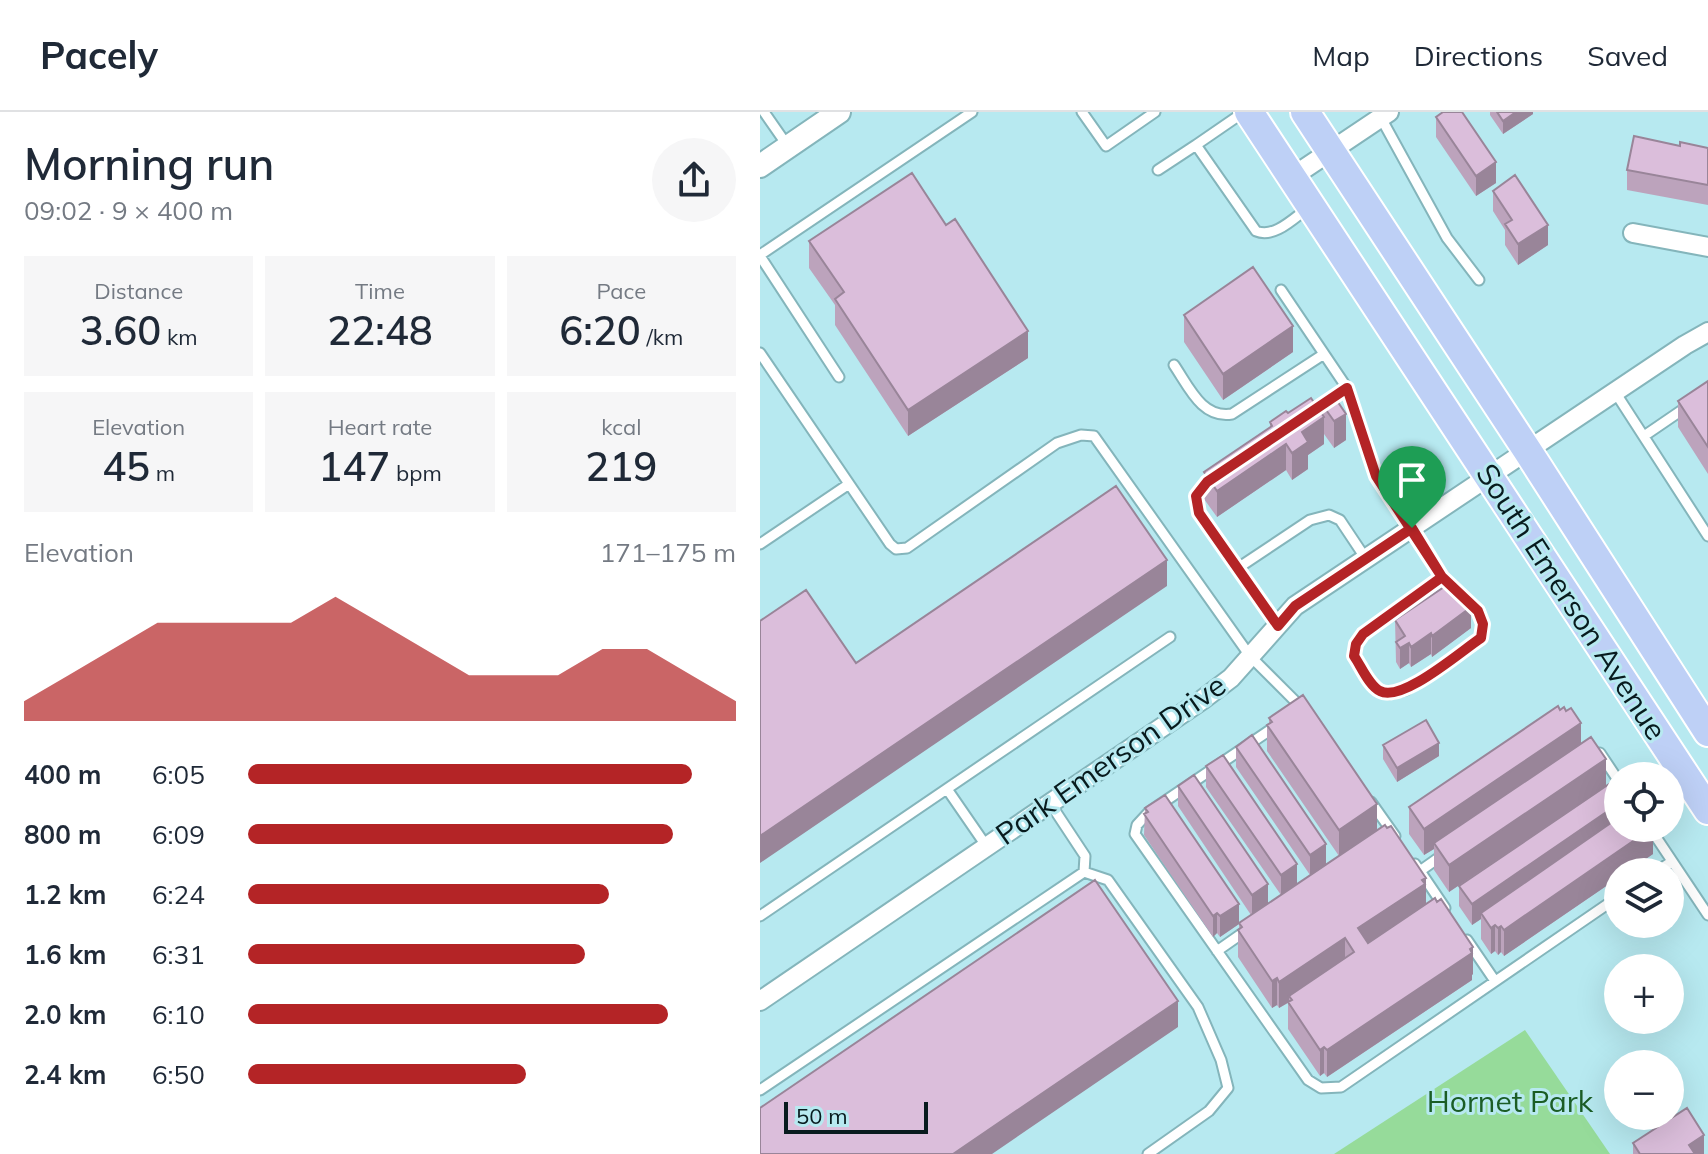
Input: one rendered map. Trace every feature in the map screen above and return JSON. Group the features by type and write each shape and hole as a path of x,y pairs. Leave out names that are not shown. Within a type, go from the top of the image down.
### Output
{"main road":[{"name":"South Emerson Avenue","path":"1247,112 1708,810"},
{"name":"South Emerson Avenue","path":"1305,112 1708,732"}],"street":[{"path":"760,166 839,112"},
{"path":"1292,177 1385,115"},
{"path":"1633,233 1708,247"},
{"name":"Park Emerson Drive","path":"760,1001 1202,700 1231,678 1295,606 1708,332"}],"lane":[{"path":"764,112 788,147"},
{"path":"839,377 760,256 972,112"},
{"path":"1082,112 1106,146 1155,112"},
{"path":"1158,170 1247,112"},
{"path":"1385,115 1447,238 1479,280"},
{"path":"1196,145 1256,231 1264,234 1274,232 1311,206"},
{"path":"1281,290 1347,388 1376,476 1442,577 1478,611 1483,624 1481,638 1406,690 1389,694 1377,690 1354,656 1356,644 1363,634 1442,577"},
{"path":"760,353 896,549 907,548 1057,443 1081,435 1094,436 1250,656 1303,707 1312,720"},
{"path":"1174,365 1205,410 1221,416 1232,414 1324,354"},
{"path":"1322,405 1347,388"},
{"path":"1615,392 1708,536"},
{"path":"1644,436 1695,402"},
{"path":"1220,473 1207,482 1196,496 1199,513 1278,626"},
{"path":"760,544 849,484"},
{"path":"1238,568 1310,520 1329,515 1340,520 1366,559"},
{"path":"760,916 1170,637"},
{"path":"1303,707 1149,812 1137,825 1135,834 1308,1080 1321,1088 1341,1087 1604,907"},
{"path":"1593,754 1600,753 1606,762"},
{"path":"947,789 987,847"},
{"path":"1365,794 1398,841"},
{"path":"1050,803 1085,856 1084,872"},
{"path":"1378,839 1391,831"},
{"path":"1420,871 1457,846"},
{"path":"1405,851 1453,920"},
{"path":"760,1090 1084,872"},
{"path":"1084,872 1108,880 1198,1007 1221,1060 1228,1088 1209,1111 1148,1154"},
{"path":"1684,881 1708,915"},
{"path":"1217,951 1254,925"},
{"path":"1462,932 1495,981"}],"green space":[{"name":"Hornet Park","path":"1525,1030 1610,1154 1334,1154"}],"building":[{"path":"1443,112 1462,112 1496,162 1476,176 1436,117"},
{"path":"1497,112 1516,112 1503,121"},
{"path":"1634,136 1680,146 1680,142 1708,148 1708,185 1627,170"},
{"path":"912,173 946,225 955,219 1028,331 908,410 835,299 844,292 809,241"},
{"path":"1515,175 1548,225 1518,244 1505,224 1512,220 1493,191"},
{"path":"1253,267 1293,326 1223,374 1184,315"},
{"path":"1708,381 1708,447 1678,401"},
{"path":"1331,392 1346,414 1334,421 1319,400"},
{"path":"1311,398 1324,417 1302,432 1308,442 1292,453 1286,444 1217,491 1204,472 1272,426 1270,422"},
{"path":"1116,486 1167,560 760,836 760,621 806,590 856,663"},
{"path":"1453,581 1471,607 1432,636 1431,633 1411,647 1409,643 1400,648 1396,642 1405,636 1395,620"},
{"path":"1303,695 1377,804 1339,830 1267,725 1272,722 1269,718"},
{"path":"1558,706 1566,711 1571,708 1581,723 1424,829 1409,807"},
{"path":"1426,720 1439,743 1397,768 1383,745"},
{"path":"1252,735 1326,844 1310,855 1236,747"},
{"path":"1591,737 1606,759 1449,865 1434,843"},
{"path":"1223,755 1297,864 1281,875 1206,766"},
{"path":"1194,775 1268,884 1252,895 1178,786"},
{"path":"1604,787 1604,814 1472,904 1459,886"},
{"path":"1165,795 1239,904 1220,916 1217,913 1213,916 1144,814 1148,812 1145,808"},
{"path":"1385,825 1387,828 1391,826 1426,878 1422,880 1425,884 1358,928 1368,943 1435,898 1437,902 1441,899 1473,947 1470,949 1472,953 1327,1050 1324,1047 1320,1050 1288,1002 1292,1000 1289,996 1354,952 1345,938 1279,982 1277,978 1272,981 1238,930 1242,927 1239,923"},
{"path":"1604,828 1604,842 1632,842 1604,858 1604,861 1504,930 1495,925 1491,928 1481,913"},
{"path":"1095,880 1178,1001 953,1154 760,1154 760,1108"},
{"path":"1687,1108 1704,1135 1689,1145 1695,1154 1640,1154 1633,1143 1653,1130 1684,1130 1684,1110"}],"route":[{"path":"1412,528 1295,606 1278,626 1199,513 1196,496 1207,482 1347,388 1376,476 1412,528 1442,577 1478,611 1483,624 1481,638 1406,690 1389,694 1377,690 1354,656 1356,644 1363,634 1442,577 1412,528"}]}
